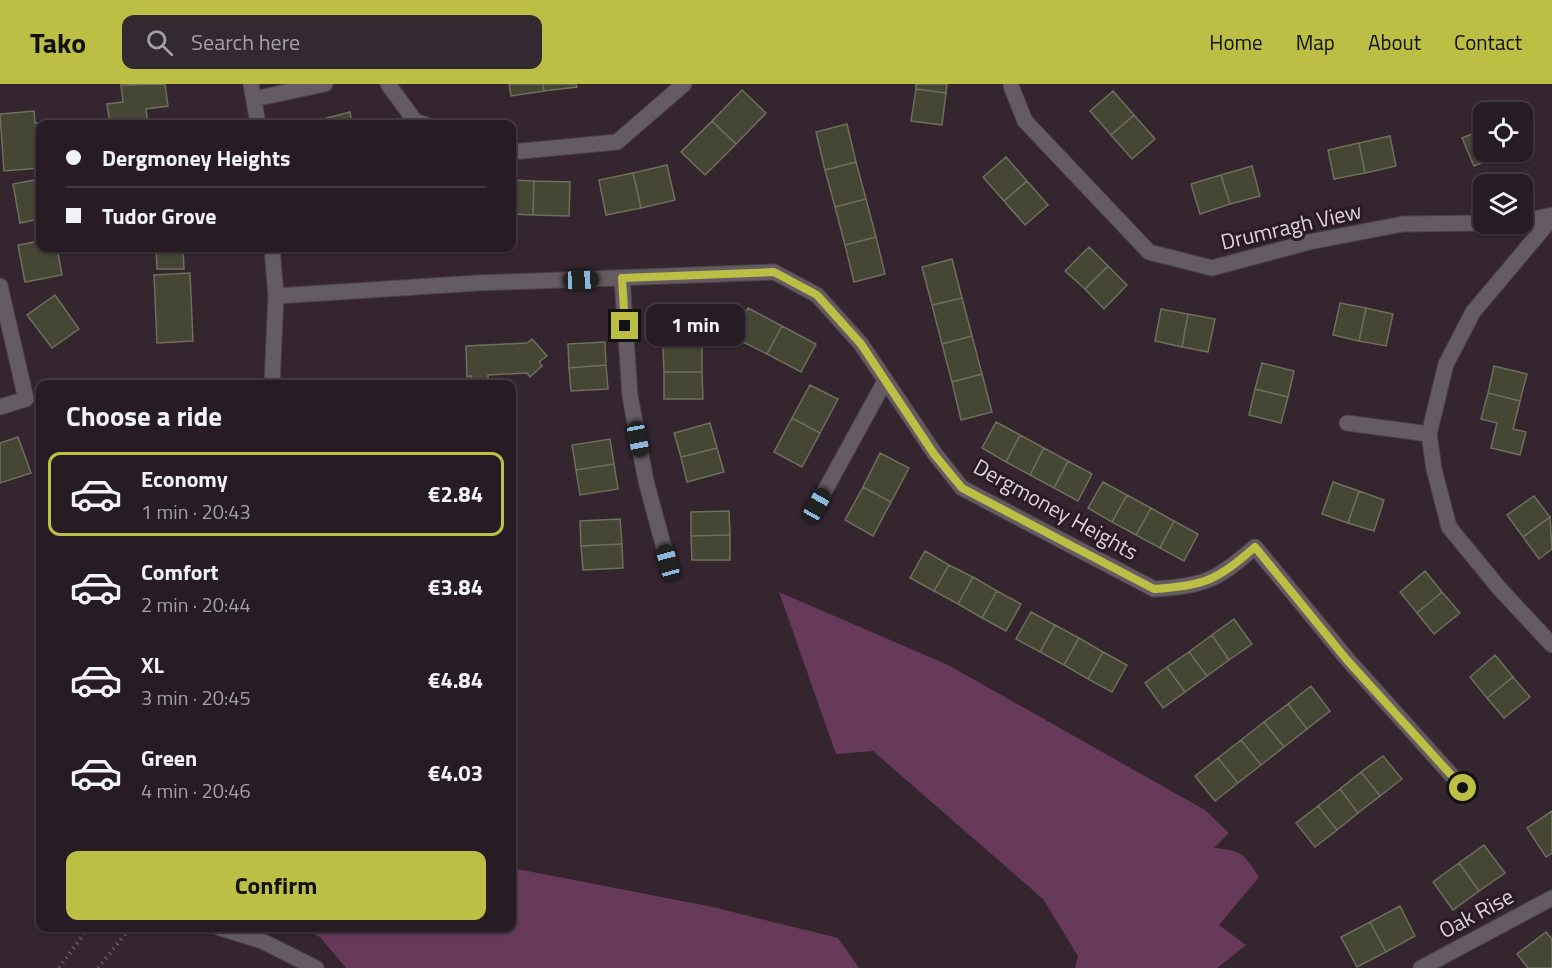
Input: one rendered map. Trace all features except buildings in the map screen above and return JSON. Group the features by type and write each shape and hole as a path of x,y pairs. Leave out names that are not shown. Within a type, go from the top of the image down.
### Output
{"street":[{"path":"257,120 252,92 325,84"},
{"path":"388,84 414,120"},
{"path":"516,152 617,142 684,84"},
{"name":"Drumragh View","path":"1011,86 1025,121 1149,252 1212,268 1309,242 1403,224 1473,223"},
{"path":"1533,220 1552,217"},
{"path":"1552,217 1473,312 1446,364 1429,434 1434,469 1449,527 1499,588 1552,645"},
{"path":"272,252 276,296 272,380"},
{"name":"Dergmoney Heights","path":"276,296 478,283 774,272 817,295 861,344 934,454 962,488 1154,589 1190,587 1221,576 1255,547 1347,660 1463,788"},
{"path":"622,278 630,396 646,481 668,562"},
{"path":"0,286 26,399 0,407"},
{"path":"817,505 885,381"},
{"path":"1347,423 1429,434"},
{"name":"Oak Rise","path":"1420,968 1552,898"},
{"path":"233,932 262,941 316,968"}],"path":[{"path":"59,968 85,932"},
{"path":"98,968 127,932"}],"shaded area":[{"path":"779,592 948,665 1205,810 1229,833 1214,848 1237,852 1246,858 1259,877 1219,925 1246,945 1217,968 1075,968 1078,956 1043,899 873,751 836,754"},
{"path":"516,869 713,907 838,938 859,968 346,968 320,937 310,932 516,932"}],"route":[{"path":"625,326 622,278 774,272 817,295 861,344 934,454 962,488 1154,589 1190,587 1221,576 1255,547 1347,660 1463,788"}]}
